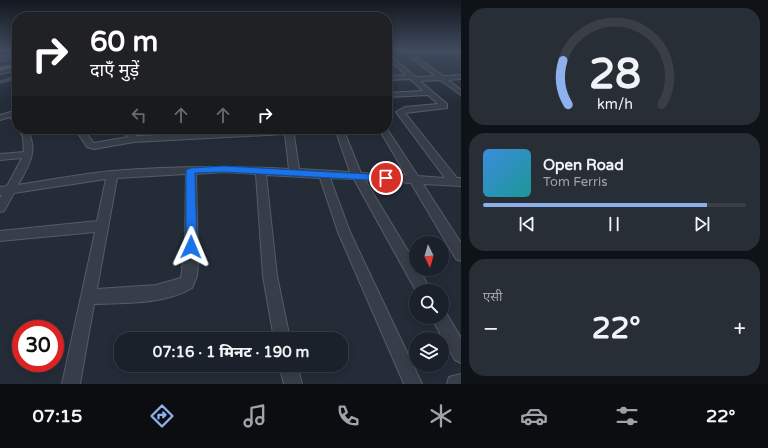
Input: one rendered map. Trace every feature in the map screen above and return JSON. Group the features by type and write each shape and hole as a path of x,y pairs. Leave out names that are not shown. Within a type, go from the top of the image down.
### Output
{"street":[{"path":"402,68 444,107 413,108 402,110 400,112 458,182"},
{"path":"428,68 461,93"},
{"path":"392,79 461,77"},
{"path":"392,84 404,95"},
{"path":"392,95 430,93"},
{"path":"0,118 12,116"},
{"path":"0,208 5,190 29,154 29,138 26,134"},
{"path":"82,134 90,145 94,146 134,139 220,134"},
{"path":"130,134 134,139"},
{"path":"290,134 295,174"},
{"path":"341,134 358,176 420,284"},
{"path":"386,134 461,255"},
{"path":"0,157 29,154"},
{"path":"5,190 112,174 224,169 458,182"},
{"path":"88,298 165,291 180,288 187,283 190,275 192,233 191,170"},
{"path":"261,170 267,253 275,313 280,332"},
{"path":"71,384 112,174"},
{"path":"324,175 344,232 413,384"},
{"path":"0,236 102,226"},
{"path":"443,324 461,354"},
{"path":"289,372 292,384"},
{"path":"456,384 461,383"}],"waterway":[{"path":"0,82 12,78"}],"route":[{"path":"191,247 191,170 261,170 295,174 386,178"}]}
